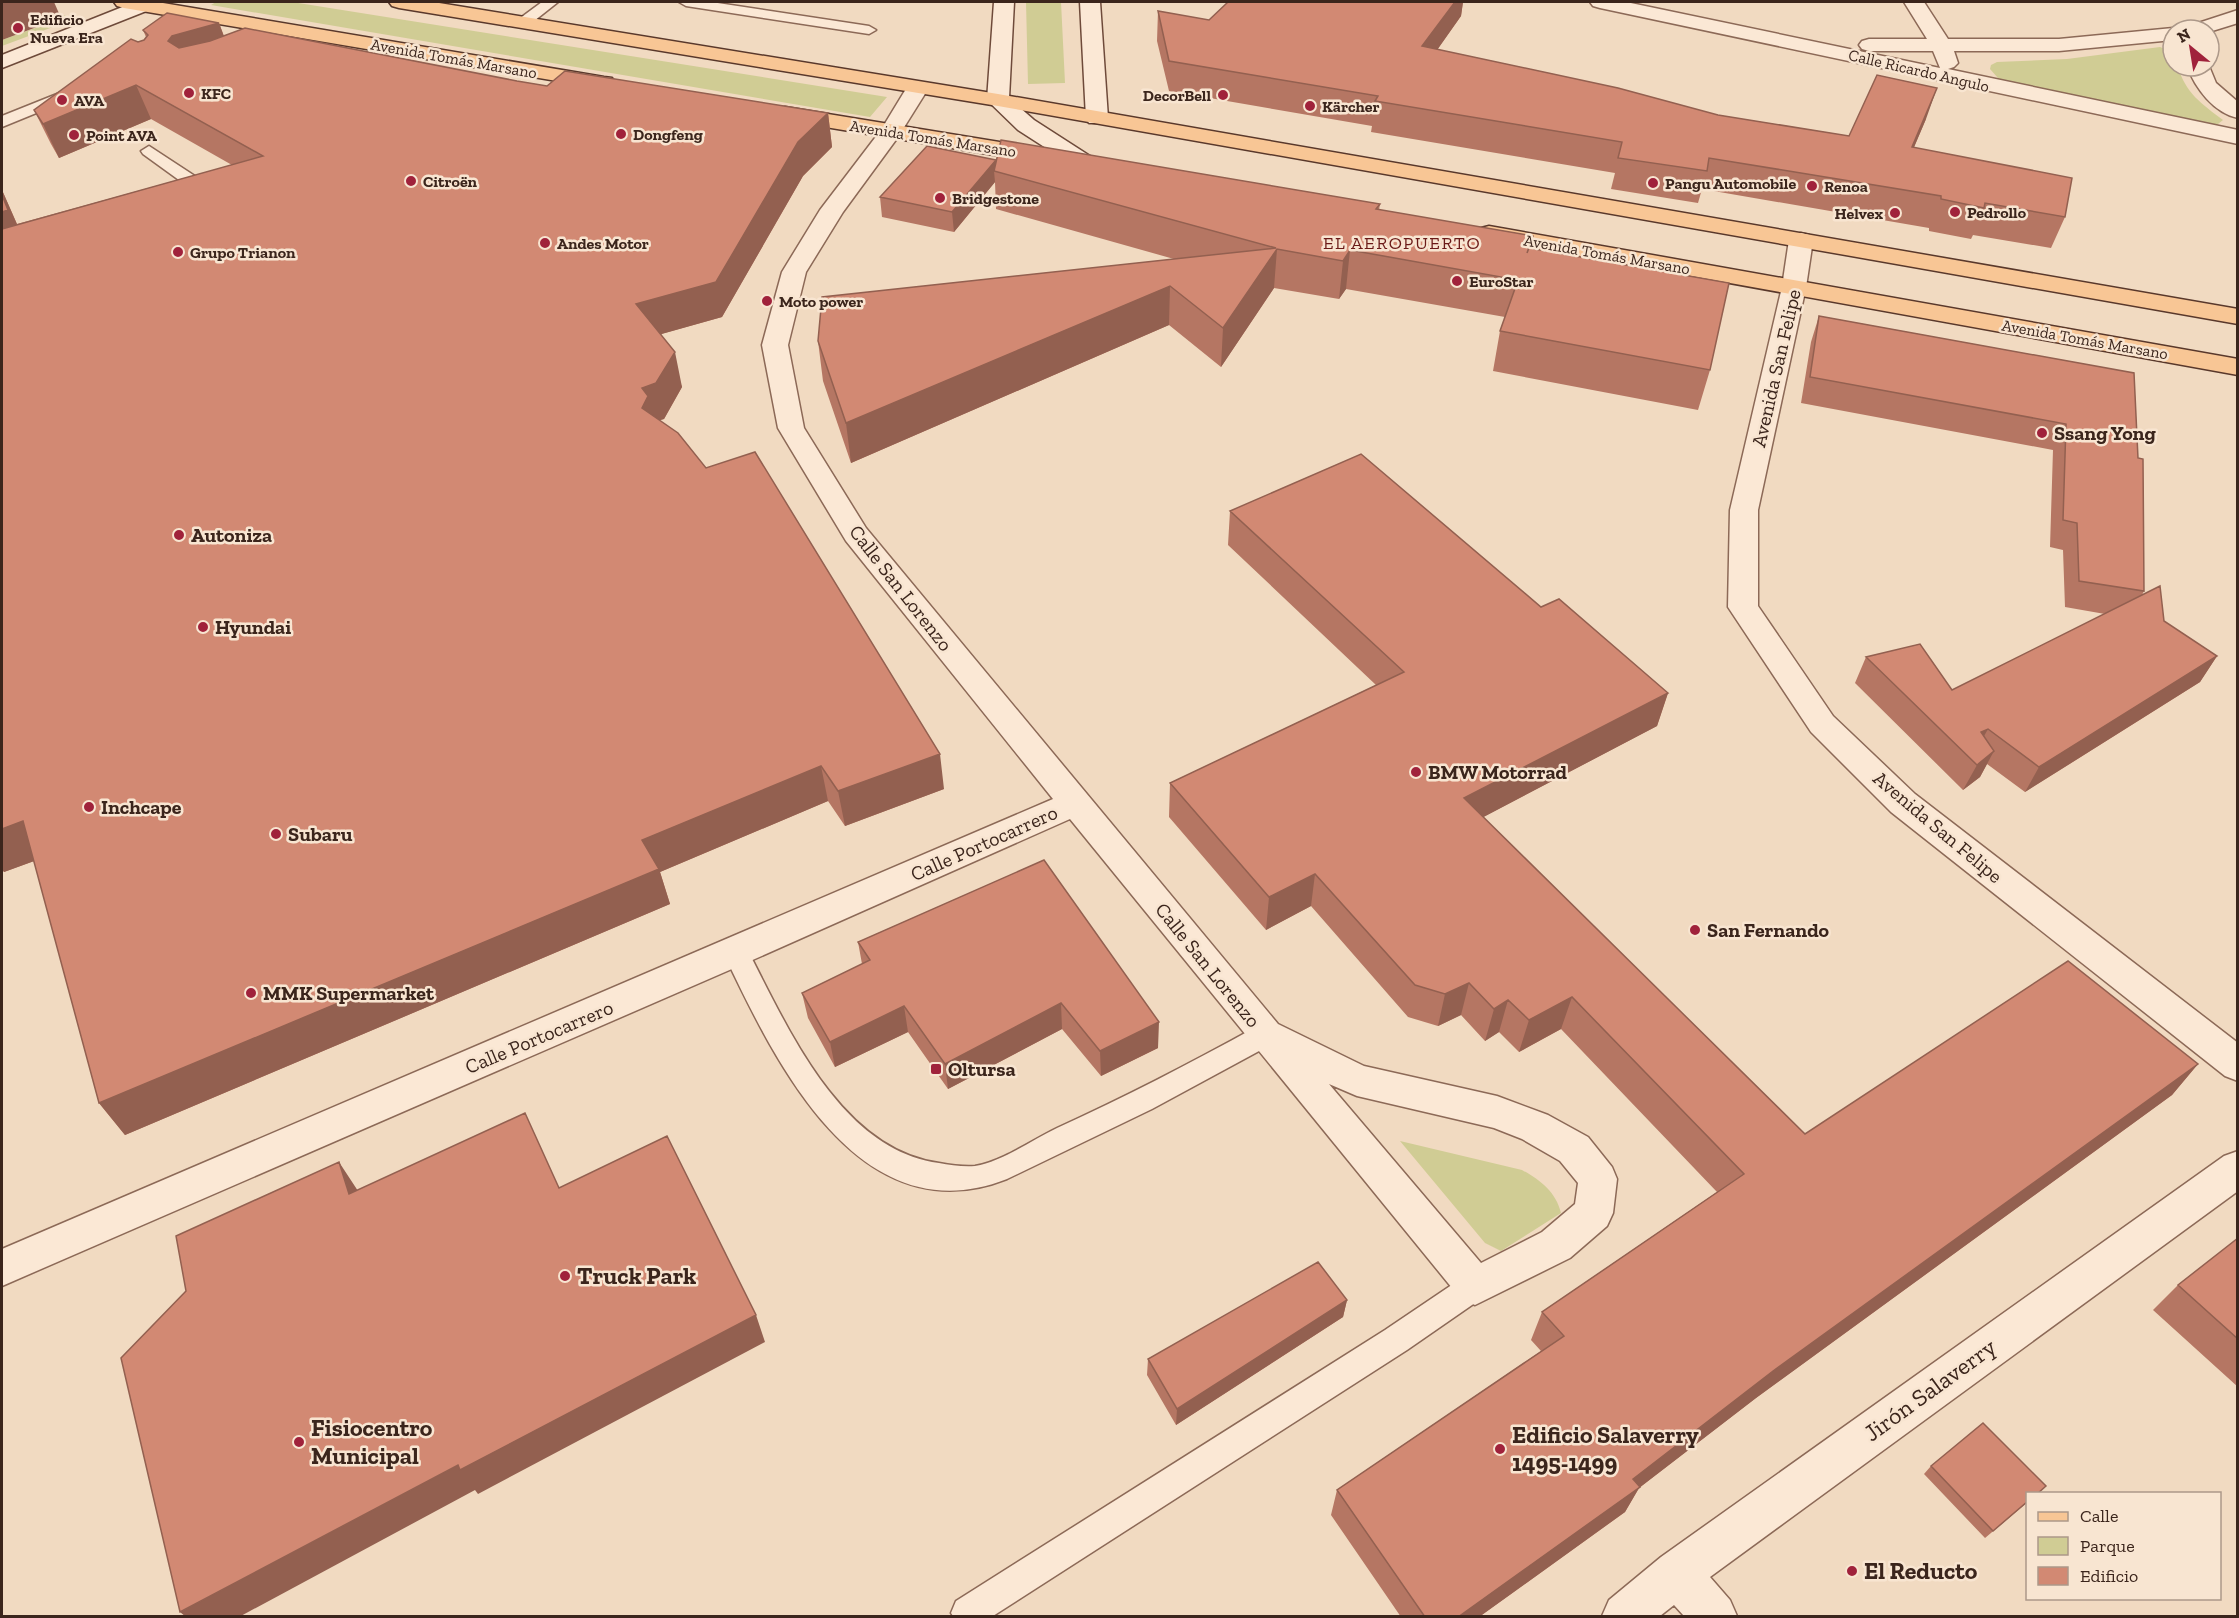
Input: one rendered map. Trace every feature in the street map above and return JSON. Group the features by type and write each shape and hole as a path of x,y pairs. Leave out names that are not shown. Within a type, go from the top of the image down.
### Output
{"main road":[{"path":"399,2 917,89 998,100 2238,317"},
{"name":"Avenida Tomás Marsano","path":"148,9 322,35 621,86"},
{"name":"Avenida Tomás Marsano","path":"761,110 1094,164"},
{"name":"Avenida Tomás Marsano","path":"1465,229 2238,367"}],"street":[{"path":"1004,2 998,100 1026,125 1094,164"},
{"path":"1090,2 1097,118"},
{"name":"Calle Ricardo Angulo","path":"1600,2 2238,137"},
{"path":"1914,2 1942,46 1951,78"},
{"path":"2,62 148,9"},
{"path":"2221,22 2238,16"},
{"path":"1806,44 2059,45 2161,35"},
{"path":"2202,78 2214,94 2238,112"},
{"name":"Calle San Lorenzo","path":"917,89 890,132 832,210 794,272 776,345 791,428 856,534 1265,1035 1475,1286 1556,1245 1593,1213 1598,1179 1574,1149 1535,1127 1497,1112 1357,1080 1265,1035"},
{"name":"Avenida San Felipe","path":"1801,240 1794,287 1744,510 1743,607 1822,724 1903,803 2238,1065"},
{"name":"Calle Portocarrero","path":"2,1268 736,952 1075,803"},
{"name":"Jirón Salaverry","path":"1625,1617 1677,1573 2238,1168"},
{"path":"1677,1573 1714,1617"}],"lane":[{"path":"524,22 551,2"},
{"path":"686,2 869,30"},
{"path":"281,45 322,35"},
{"path":"2,122 80,90"},
{"path":"149,151 201,188 194,195 170,203"},
{"path":"736,952 786,1050 825,1106 859,1143 895,1167 931,1179 976,1178 997,1169 1188,1078 1265,1035"},
{"path":"968,1613 1396,1341 1475,1286"}],"green space":[{"path":"216,2 292,2 887,97 870,117 211,5"},
{"path":"1026,2 1061,2 1065,83 1028,84"},
{"path":"62,15 77,18 2,46 2,40 60,19 56,17"},
{"path":"2161,47 2161,78 2182,78 2201,103 2223,120 2218,124 2208,125 2006,82 1998,78 1990,69 1991,65 1997,62 2067,59"},
{"path":"1400,1141 1522,1170 1546,1187 1561,1213 1501,1251 1485,1243"}],"building":[{"path":"1228,2 1455,2 1422,46 1618,88 1718,115 1849,136 1877,75 1937,88 1912,147 2072,178 2065,217 1985,203 1984,208 1941,199 1941,196 1709,158 1707,171 1618,158 1622,142 1375,101 1378,96 1169,61 1158,11 1209,20"},
{"path":"167,13 219,23 172,36 168,41 179,48 210,41 245,28 547,86 565,71 828,113 798,142 716,282 636,304 675,352 656,383 642,388 648,396 642,408 678,433 706,468 755,452 940,754 838,791 821,766 642,840 659,869 99,1103 23,821 2,829 2,229 263,156 136,85 43,124 34,110 131,39 138,42 144,40 148,35 143,30"},
{"path":"1001,140 1380,204 1376,209 1533,236 1527,253 1529,248 1729,283 1710,370 1500,331 1518,280 1350,250 1343,261 1277,249 1223,328 1170,286 846,423 818,341 822,297 1276,248 994,171"},
{"path":"927,146 996,160 952,212 880,197"},
{"path":"2,195 8,210 2,212"},
{"path":"1819,316 2134,373 2138,458 2143,459 2144,591 2079,581 2077,523 2063,520 2066,424 1810,377"},
{"path":"1361,454 1541,607 1559,599 1668,693 1464,798 1805,1134 2068,961 2198,1064 1773,1371 1633,1479 1640,1487 1458,1617 1425,1617 1337,1490 1564,1336 1542,1312 1744,1174 1572,997 1529,1020 1508,1000 1494,1009 1469,983 1445,994 1415,985 1315,874 1269,897 1170,783 1404,672 1230,511"},
{"path":"2160,586 2164,621 2217,656 2039,767 1988,729 1981,732 1994,751 1977,765 1866,657 1920,644 1952,690"},
{"path":"1044,860 1159,1022 1100,1051 1061,1003 945,1064 904,1006 830,1042 802,993 870,960 858,942"},
{"path":"525,1113 559,1188 667,1136 756,1315 460,1470 458,1465 180,1612 121,1358 186,1291 176,1236 339,1162 349,1194"},
{"path":"2238,1238 2238,1339 2178,1285"},
{"path":"1318,1262 1347,1300 1177,1409 1148,1359"},
{"path":"1983,1423 2046,1486 2039,1492 2026,1492 2026,1503 1993,1531 1931,1466"}],"place":[{"name":"Edificio Nueva Era","path":"18,28"},
{"name":"KFC","path":"189,93"},
{"name":"DecorBell","path":"1223,95"},
{"name":"AVA","path":"62,100"},
{"name":"Kärcher","path":"1310,106"},
{"name":"Dongfeng","path":"621,134"},
{"name":"Point AVA","path":"74,135"},
{"name":"Citroën","path":"411,181"},
{"name":"Pangu Automobile","path":"1653,183"},
{"name":"Renoa","path":"1812,186"},
{"name":"Bridgestone","path":"940,198"},
{"name":"Pedrollo","path":"1955,212"},
{"name":"Helvex","path":"1895,213"},
{"name":"Andes Motor","path":"545,243"},
{"name":"Grupo Trianon","path":"178,252"},
{"name":"EuroStar","path":"1457,281"},
{"name":"Moto power","path":"767,301"},
{"name":"Ssang Yong","path":"2042,433"},
{"name":"Autoniza","path":"179,535"},
{"name":"Hyundai","path":"203,627"},
{"name":"BMW Motorrad","path":"1416,772"},
{"name":"Inchcape","path":"89,807"},
{"name":"Subaru","path":"276,834"},
{"name":"San Fernando","path":"1695,930"},
{"name":"MMK Supermarket","path":"251,993"},
{"name":"Oltursa","path":"936,1069"},
{"name":"Truck Park","path":"565,1276"},
{"name":"Fisiocentro Municipal","path":"299,1442"},
{"name":"Edificio Salaverry 1495-1499","path":"1500,1449"},
{"name":"El Reducto","path":"1852,1571"}],"district":[{"name":"EL AEROPUERTO","path":"1402,243"}]}
